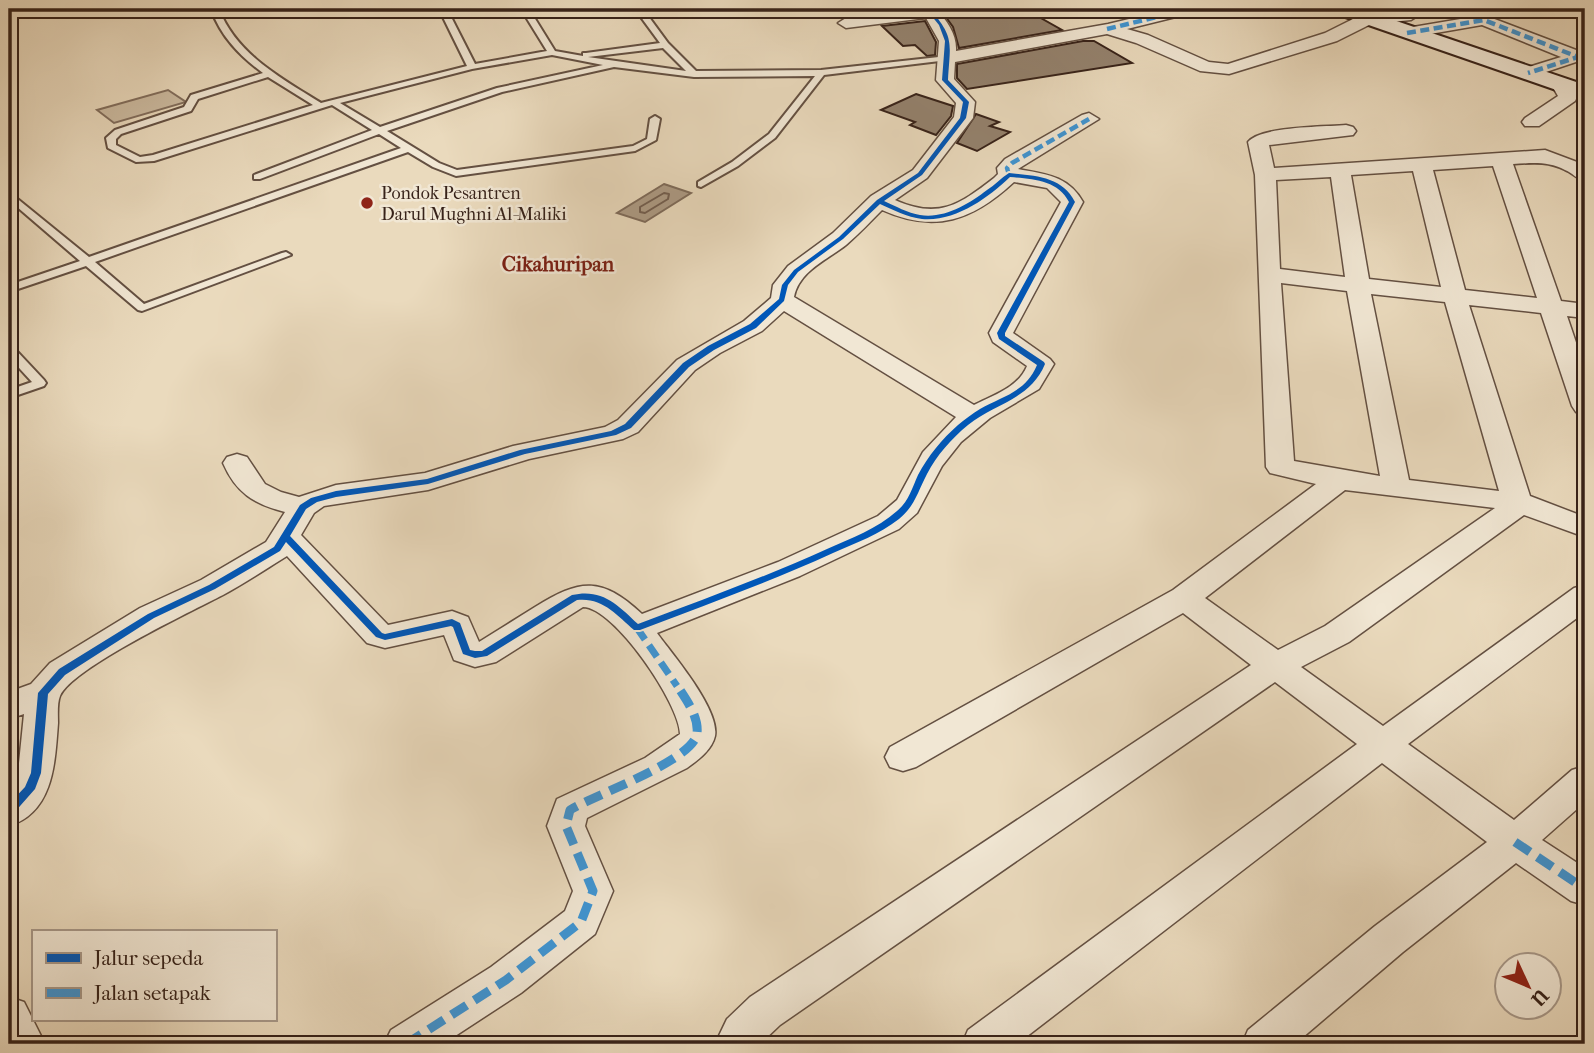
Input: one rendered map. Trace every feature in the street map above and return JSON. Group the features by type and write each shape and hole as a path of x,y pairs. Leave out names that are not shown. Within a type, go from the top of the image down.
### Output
{"street":[{"path":"948,58 1107,30 1190,9"},
{"path":"1341,9 1367,19 1409,24 1484,20 1578,57 1528,73"},
{"path":"9,706 43,694 62,672 102,645 277,549 287,538 303,507 314,500 337,494 428,481 523,452 613,433 628,426 686,365 753,326 782,300 788,279 841,238 879,201 920,174 963,118 966,102 944,80 948,41 942,25 930,10 846,23"},
{"path":"1107,30 1142,38 1206,67 1219,70 1237,68 1331,37 1367,19"},
{"path":"1409,24 1528,73 1585,93"},
{"path":"1532,122 1569,97 1560,84"},
{"path":"1009,175 1007,167 1012,163 1089,119"},
{"path":"1346,131 1264,139 1258,142 1265,175 1280,467 1339,480 1517,502 1585,527"},
{"path":"1265,175 1501,158 1554,158 1585,175"},
{"path":"1501,158 1585,405"},
{"path":"736,1044 742,1033 765,1011 1274,666 1337,634 1513,510 1517,502 1455,297 1421,164"},
{"path":"1340,170 1358,286 1396,486"},
{"path":"637,628 806,563 881,527 904,511 918,489 923,474 940,450 974,416 1027,387 1038,374 1041,364 1002,337 1001,333 1072,202 1070,194 1050,181 1009,175 976,198 935,216 916,216 879,201"},
{"path":"1269,275 1585,311"},
{"path":"782,300 974,416"},
{"path":"237,463 244,481 258,494 303,507"},
{"path":"903,757 1184,598 1339,480"},
{"path":"287,538 365,623 385,638 452,622 457,625 466,652 475,655 484,654 575,597 586,594 602,597 637,628 692,710 698,730 697,738 690,747 673,759 570,810 566,826 593,891 589,910 582,922 506,980 406,1044"},
{"path":"983,1044 1585,596"},
{"path":"1184,598 1515,842 1585,889"},
{"path":"9,811 30,789 36,774 43,694"},
{"path":"1263,1044 1390,939 1515,842 1585,780"},
{"path":"9,1016 24,1044"}],"lane":[{"path":"215,9 231,39 268,74 320,106"},
{"path":"443,9 472,67"},
{"path":"525,9 552,52"},
{"path":"639,9 665,45 694,74"},
{"path":"574,56 665,45"},
{"path":"268,74 194,97 188,109 118,132 111,138 111,146 139,160 153,158 333,102 472,67 552,52 615,65 694,74 821,73 948,58"},
{"path":"257,177 377,129 500,90 615,65"},
{"path":"701,184 735,164 772,136 821,73"},
{"path":"333,102 456,173 635,148 651,140 655,119"},
{"path":"9,289 410,148"},
{"path":"9,195 142,308 286,255"},
{"path":"9,351 40,383 9,394"}],"shaded area":[{"path":"168,90 186,102 114,123 97,110"}],"water":[{"path":"664,184 691,193 645,222 617,213"}],"building":[{"path":"940,9 1007,9 1013,14 1030,12 1062,30 959,48 953,27"},
{"path":"925,21 936,42 935,55 927,56 915,45 903,46 882,26"},
{"path":"1094,41 1132,63 967,89 957,78 957,64"},
{"path":"916,94 953,106 951,116 936,135 910,125 915,122 881,110"},
{"path":"976,114 999,122 990,126 1010,132 977,151 957,143"}],"marked path":[{"path":"1107,29 1190,9"},
{"path":"1407,33 1484,20 1578,57 1528,73"},
{"path":"1009,175 1007,168 1012,163 1089,119"},
{"path":"406,1044 506,980 581,922 593,891 566,826 570,810 658,768 688,749 696,739 697,728 691,709 637,628"},
{"path":"1515,842 1585,889"}],"cycle path":[{"path":"9,811 30,789 36,773 43,693 62,672 151,616 212,587 277,549 303,507 314,500 336,494 428,481 523,452 613,433 628,426 686,365 711,348 753,326 782,300 785,285 796,271 841,238 879,201 920,174 963,118 966,102 945,80 948,41 941,25 928,9"},
{"path":"287,538 379,635 385,637 452,622 457,625 466,652 475,655 484,654 575,597 602,600 637,628 789,569 881,527 907,507 927,466 951,436 981,412 1021,390 1037,375 1041,364 1002,337 1001,333 1072,202 1068,194 1054,183 1009,175 969,205 944,215 921,217 879,201"}],"place":[{"name":"Pondok Pesantren Darul Mughni Al-Maliki","path":"367,203"}],"district":[{"name":"Cikahuripan","path":"558,264"}]}
